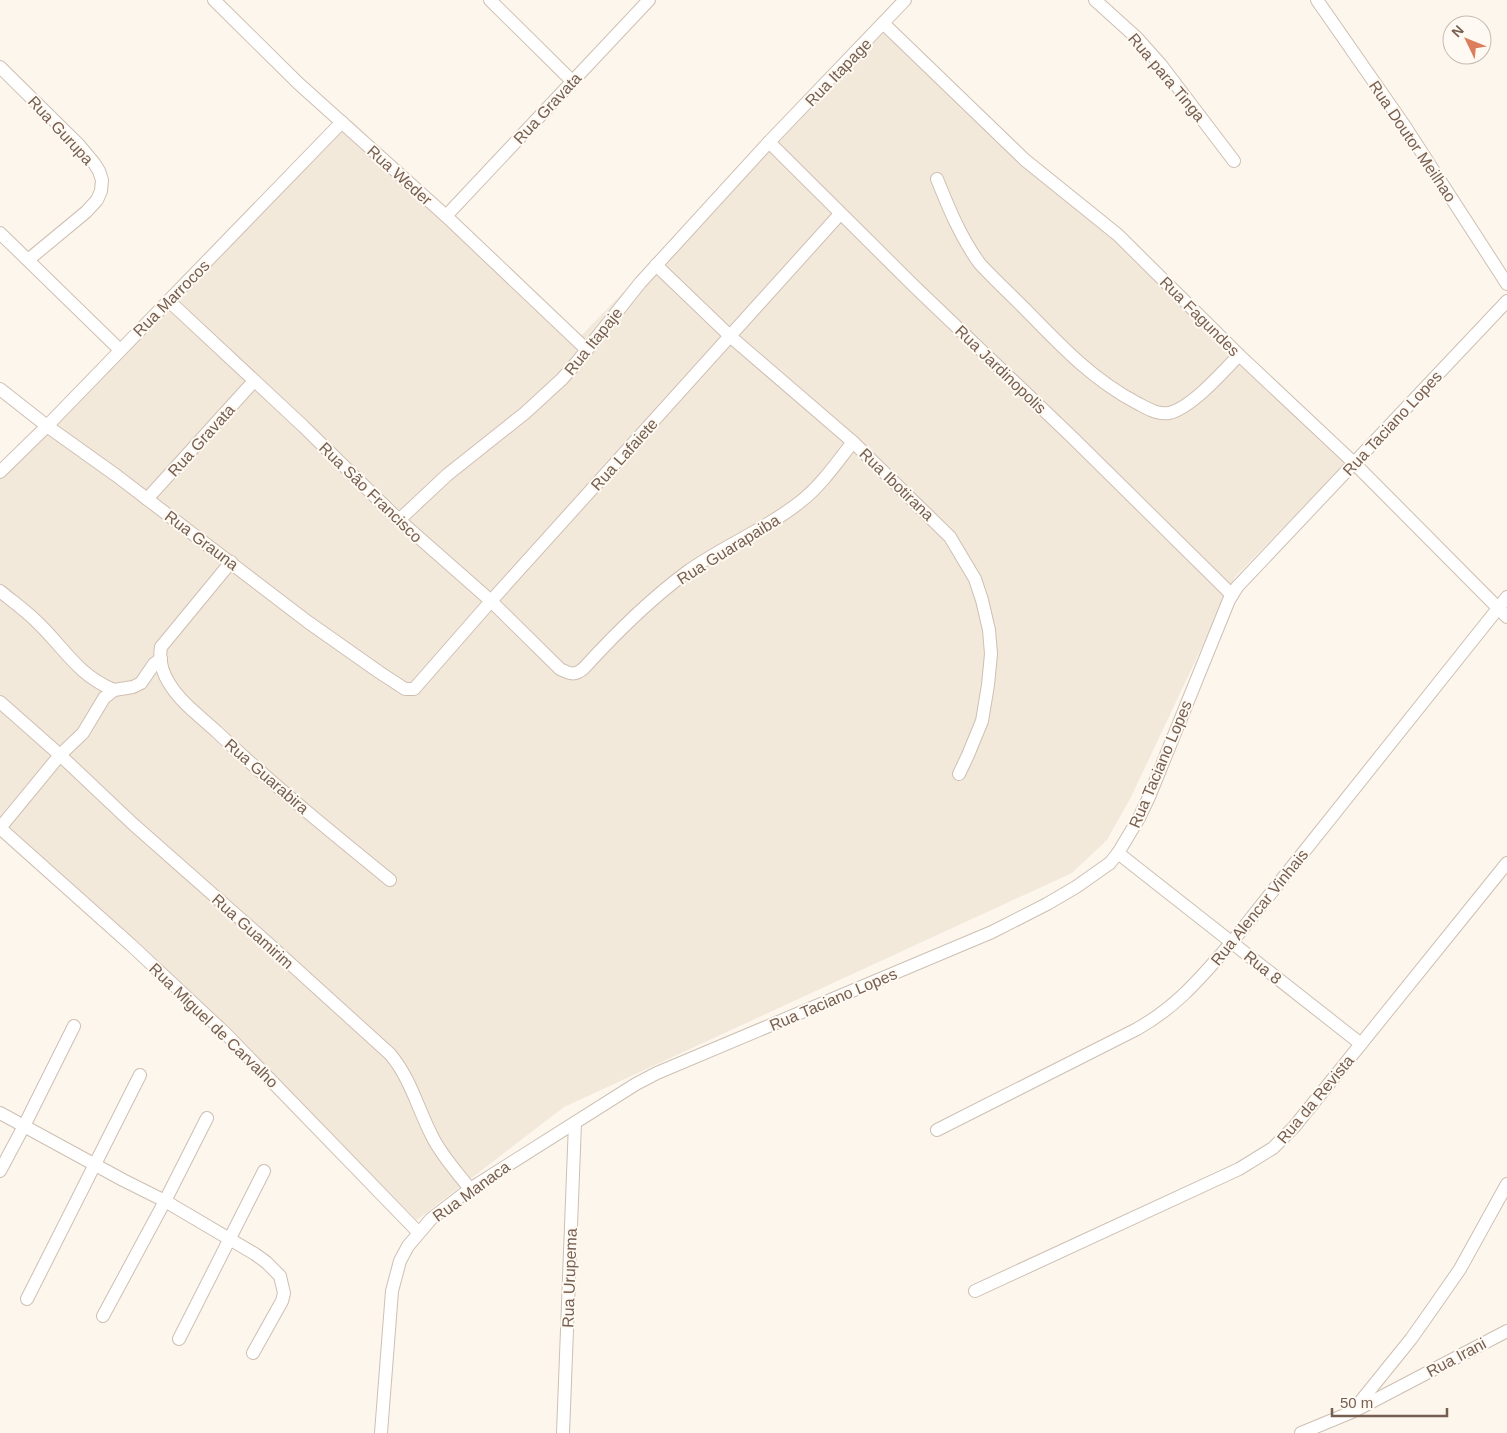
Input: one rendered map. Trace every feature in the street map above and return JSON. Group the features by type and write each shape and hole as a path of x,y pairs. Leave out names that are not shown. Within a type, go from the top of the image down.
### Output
{"street":[{"name":"Rua Weder","path":"214,0 298,83 446,216 587,350"},
{"path":"490,0 572,81"},
{"name":"Rua Gravata","path":"446,216 649,0"},
{"name":"Rua Itapage","path":"769,142 905,0"},
{"name":"Rua para Tinga","path":"1095,0 1137,38 1161,65 1234,160"},
{"name":"Rua Doutor Meilhao","path":"1317,0 1404,125 1507,284"},
{"name":"Rua Fagundes","path":"884,24 1025,160 1118,235 1239,355 1354,463 1502,613"},
{"name":"Rua Gurupa","path":"0,67 79,145 94,162 102,180 97,200 86,212 28,260"},
{"name":"Rua Marrocos","path":"0,472 342,122"},
{"name":"Rua Jardinopolis","path":"769,142 840,214 1073,438 1232,595"},
{"name":"Rua Itapaje","path":"399,520 447,475 545,396 587,350 640,282 769,142"},
{"path":"937,179 956,224 980,264 1072,358 1130,399 1153,411 1171,412 1206,388 1239,355"},
{"name":"Rua Lafaiete","path":"405,688 414,689 420,683 491,601 840,214"},
{"path":"0,233 120,350"},
{"name":"Rua Ibotirana","path":"656,265 731,337 853,442 950,537 975,579 989,630 991,654 982,721 959,774"},
{"name":"Rua São Francisco","path":"168,301 399,520 491,601 560,669 567,673 578,673"},
{"name":"Rua Taciano Lopes","path":"575,1123 610,1100 657,1074 992,932 1076,887 1110,863 1139,818 1149,797 1193,686 1237,587 1507,301"},
{"name":"Rua Gravata","path":"147,499 254,381"},
{"name":"Rua Grauna","path":"0,389 308,622 405,688"},
{"name":"Rua Guarapaiba","path":"578,673 649,602 686,573 731,543 781,516 802,500 821,482 853,442"},
{"path":"0,828 60,754 83,733 104,698 114,690 133,687 141,682 154,664 161,659 161,647 231,562"},
{"path":"0,591 36,620 82,671 92,679 114,690"},
{"name":"Rua Alencar Vinhais","path":"937,1130 1150,1022 1187,993 1232,942 1502,613 1507,598"},
{"name":"Rua Guarabira","path":"161,659 164,675 183,700 302,808 390,880"},
{"name":"Rua Guamirim","path":"0,702 60,754 140,830 390,1054 407,1078 433,1138 470,1189"},
{"name":"Rua Miguel de Carvalho","path":"0,828 131,944 226,1034 418,1232"},
{"name":"Rua 8","path":"1118,853 1361,1044"},
{"name":"Rua da Revista","path":"975,1291 1239,1169 1264,1155 1294,1127 1507,863"},
{"path":"0,1171 74,1026"},
{"path":"27,1299 140,1075"},
{"path":"0,1112 165,1201 255,1254 272,1268 280,1276 284,1293 282,1301 253,1353"},
{"path":"103,1316 207,1118"},
{"name":"Rua Manaca","path":"381,1433 392,1291 400,1261 408,1246 431,1218 470,1189 575,1123"},
{"name":"Rua Urupema","path":"563,1433 575,1123"},
{"path":"179,1339 264,1171"},
{"path":"1352,1412 1436,1305 1460,1269 1507,1184"},
{"name":"Rua Irani","path":"1301,1433 1352,1412 1507,1331"}],"shaded area":[{"path":"883,24 1351,458 1235,577 1131,797 1107,840 1072,873 564,1107 417,1220 142,950 0,820 0,471 351,120 578,339"}]}
